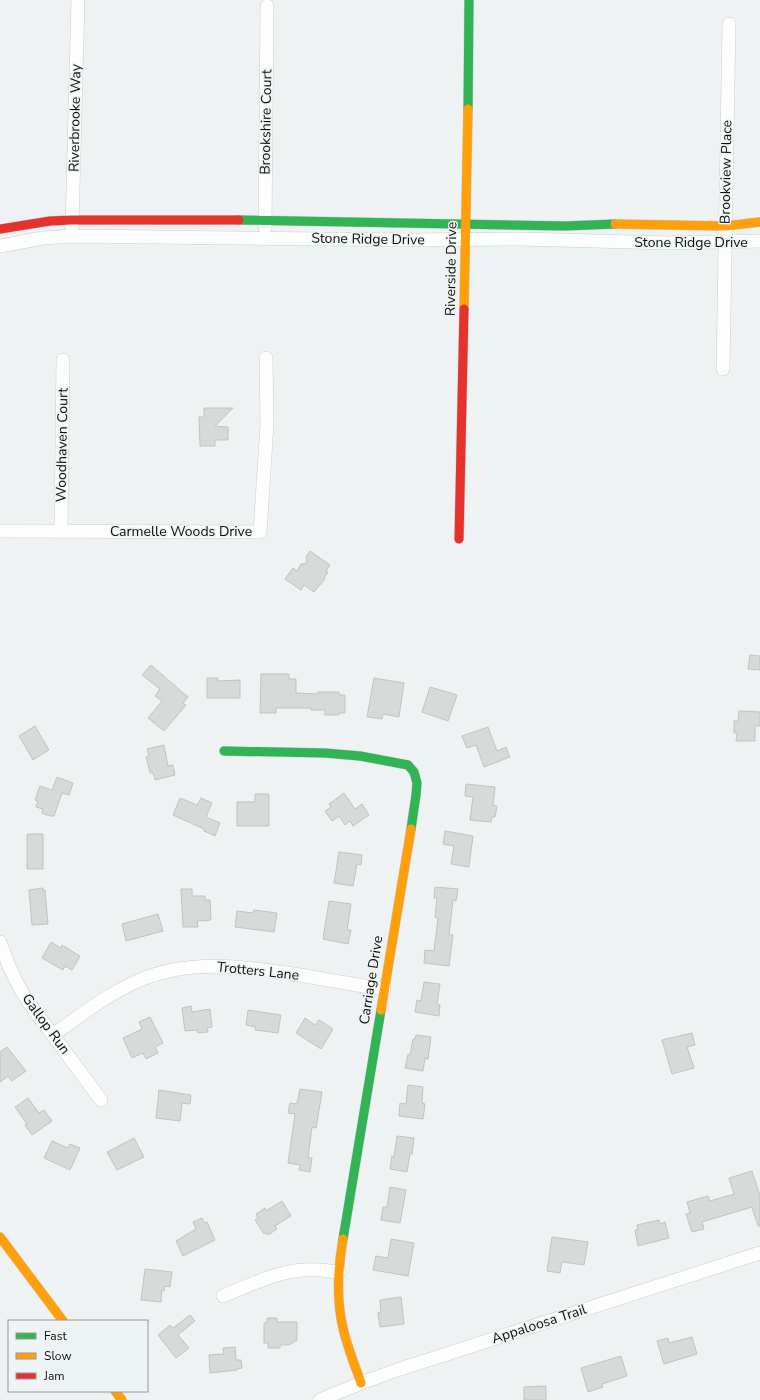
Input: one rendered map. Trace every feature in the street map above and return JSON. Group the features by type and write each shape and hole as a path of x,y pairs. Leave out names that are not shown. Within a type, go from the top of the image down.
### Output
{"street":[{"name":"Riverbrooke Way","path":"72,236 78,0"},
{"name":"Riverside Drive","path":"459,539 466,240 469,0"},
{"name":"Brookshire Court","path":"266,238 267,6"},
{"name":"Brookview Place","path":"723,369 728,24"},
{"name":"Stone Ridge Drive","path":"0,229 50,221 72,220 265,220 466,225 725,226 760,222"},
{"name":"Stone Ridge Drive","path":"0,246 43,238 72,236 466,240 521,239 725,243 760,241"},
{"name":"Carmelle Woods Drive","path":"0,531 260,532 267,424 266,358"},
{"name":"Woodhaven Court","path":"61,531 63,360"},
{"name":"Carriage Drive","path":"224,751 325,753 360,756 408,765 414,770 416,778 416,795 350,1191 339,1272 341,1319 347,1344 361,1383"},
{"name":"Gallop Run","path":"0,942 20,989 100,1100"},
{"name":"Trotters Lane","path":"53,1035 104,999 126,986 158,974 182,968 233,966 384,989"},
{"path":"0,1237 62,1320"},
{"name":"Appaloosa Trail","path":"320,1400 397,1370 760,1254"},
{"path":"223,1296 289,1272 306,1269 339,1272"},
{"path":"116,1392 122,1400"}],"building":[{"path":"204,408 233,408 215,426 228,427 228,440 215,440 215,446 200,446 199,417 204,417"},
{"path":"310,551 330,565 326,571 328,572 324,578 325,579 314,592 304,585 301,590 285,579 293,568 297,571 301,564 307,563 306,557"},
{"path":"750,655 760,656 760,670 748,669"},
{"path":"151,665 188,697 183,703 186,705 164,731 148,718 162,701 155,696 160,689 142,675"},
{"path":"261,674 289,674 289,679 296,679 296,693 317,694 318,692 339,692 339,695 345,695 345,713 339,713 339,715 325,715 325,710 311,710 311,708 276,708 276,713 260,713"},
{"path":"207,678 218,678 218,681 240,680 240,698 207,698"},
{"path":"374,678 404,683 399,717 383,714 382,719 367,717"},
{"path":"430,687 457,695 448,721 422,712"},
{"path":"739,711 760,712 760,726 755,726 755,741 736,741 737,733 734,733 734,721 738,721"},
{"path":"35,726 49,750 33,760 19,736"},
{"path":"488,727 497,751 506,747 510,757 484,767 476,745 467,748 462,736"},
{"path":"164,745 168,766 173,765 175,775 155,780 153,773 150,773 146,757 149,756 147,749"},
{"path":"57,777 73,783 69,795 62,793 54,816 50,816 42,813 43,809 36,807 38,801 35,800 40,786 52,790"},
{"path":"466,784 495,787 493,805 497,806 495,817 492,817 491,822 470,820 473,797 465,796"},
{"path":"344,793 355,809 362,804 369,815 353,826 350,821 345,825 339,816 332,821 325,811 331,807 329,804"},
{"path":"255,794 269,794 269,826 237,826 237,802 255,802"},
{"path":"180,798 197,805 201,798 212,803 206,817 220,823 215,836 204,831 204,829 173,815"},
{"path":"445,831 473,836 469,867 451,864 454,846 443,844"},
{"path":"27,834 43,834 43,869 27,869"},
{"path":"339,852 362,855 361,865 357,864 353,886 334,883"},
{"path":"435,887 458,889 456,901 453,900 449,935 453,935 449,966 424,963 425,950 434,951 438,918 435,917 437,898 434,898"},
{"path":"43,888 43,891 45,890 48,924 32,925 29,890"},
{"path":"181,889 192,889 192,896 205,896 205,900 210,900 211,920 197,921 198,927 183,927"},
{"path":"329,901 351,904 347,930 351,930 348,944 323,939"},
{"path":"254,910 277,913 274,932 235,927 237,911 253,913"},
{"path":"158,914 163,931 126,941 122,924"},
{"path":"51,942 61,948 62,945 80,956 72,970 65,966 63,970 42,958"},
{"path":"424,982 440,984 437,1004 440,1005 439,1016 415,1012 417,1000 421,1001"},
{"path":"191,1006 192,1012 210,1009 212,1027 207,1028 208,1032 198,1033 197,1030 185,1031 182,1008"},
{"path":"248,1010 281,1015 278,1033 255,1030 256,1027 246,1025"},
{"path":"150,1017 163,1043 155,1047 158,1053 146,1059 143,1053 132,1058 123,1038 142,1029 139,1022"},
{"path":"305,1018 315,1025 319,1020 333,1029 321,1049 296,1033"},
{"path":"692,1033 695,1045 687,1047 694,1068 672,1074 662,1040"},
{"path":"416,1035 431,1037 428,1059 425,1058 423,1071 405,1068 408,1054 410,1055 413,1039 415,1039"},
{"path":"7,1047 26,1071 12,1081 8,1076 0,1082 0,1052"},
{"path":"408,1085 423,1087 422,1103 425,1104 423,1119 399,1116 400,1103 406,1104"},
{"path":"300,1089 322,1092 316,1128 312,1127 308,1158 312,1158 310,1172 299,1170 300,1165 288,1163 295,1114 288,1113 290,1103 297,1104"},
{"path":"159,1090 191,1095 190,1104 182,1103 180,1121 156,1118"},
{"path":"28,1098 39,1113 44,1110 52,1121 32,1135 25,1125 27,1124 15,1107"},
{"path":"397,1136 414,1138 412,1154 410,1154 407,1172 390,1169 392,1156 394,1157"},
{"path":"134,1138 144,1157 117,1170 107,1152"},
{"path":"52,1141 68,1148 70,1144 80,1148 70,1170 44,1158"},
{"path":"752,1171 760,1196 760,1226 758,1226 752,1207 702,1222 704,1229 692,1232 686,1214 690,1213 687,1202 708,1196 710,1201 734,1194 729,1178"},
{"path":"390,1187 406,1190 400,1223 381,1220 383,1207 387,1207"},
{"path":"282,1201 291,1216 275,1226 277,1229 268,1235 266,1233 264,1234 255,1220 258,1218 256,1214 265,1208 266,1211"},
{"path":"202,1218 204,1223 207,1222 215,1240 183,1256 176,1241 196,1229 193,1222"},
{"path":"659,1220 660,1224 665,1222 669,1238 638,1246 635,1230 638,1230 637,1225"},
{"path":"552,1237 588,1242 584,1265 562,1262 560,1273 547,1271"},
{"path":"391,1239 414,1243 408,1276 373,1270 376,1256 388,1258"},
{"path":"145,1269 172,1272 170,1287 165,1286 164,1291 162,1290 161,1302 141,1300"},
{"path":"401,1297 404,1324 380,1327 378,1313 381,1312 380,1300"},
{"path":"190,1315 195,1321 178,1335 189,1348 176,1358 158,1335 170,1325 173,1328"},
{"path":"267,1318 277,1318 277,1322 297,1322 297,1340 289,1345 280,1345 280,1348 268,1348 268,1343 264,1343 264,1323 267,1323"},
{"path":"692,1337 697,1354 664,1364 657,1341 668,1338 669,1343"},
{"path":"235,1347 236,1360 241,1360 242,1368 237,1370 210,1373 209,1355 224,1354 223,1348"},
{"path":"621,1356 627,1376 602,1384 603,1387 588,1392 581,1368"},
{"path":"546,1386 546,1400 524,1400 524,1387"}],"traffic: fast":[{"path":"468,109 469,0"},
{"path":"239,220 565,226 615,224"},
{"path":"224,751 325,753 360,756 408,765 414,772 417,783 411,829"},
{"path":"343,1239 381,1010"}],"traffic: slow":[{"path":"464,309 468,109"},
{"path":"615,224 725,226 760,222"},
{"path":"381,1010 411,829"},
{"path":"0,1237 62,1320"},
{"path":"343,1239 339,1272 339,1306 345,1335 361,1383"},
{"path":"116,1392 122,1400"}],"traffic: jam":[{"path":"0,229 50,221 72,220 239,220"},
{"path":"459,539 464,309"}]}
